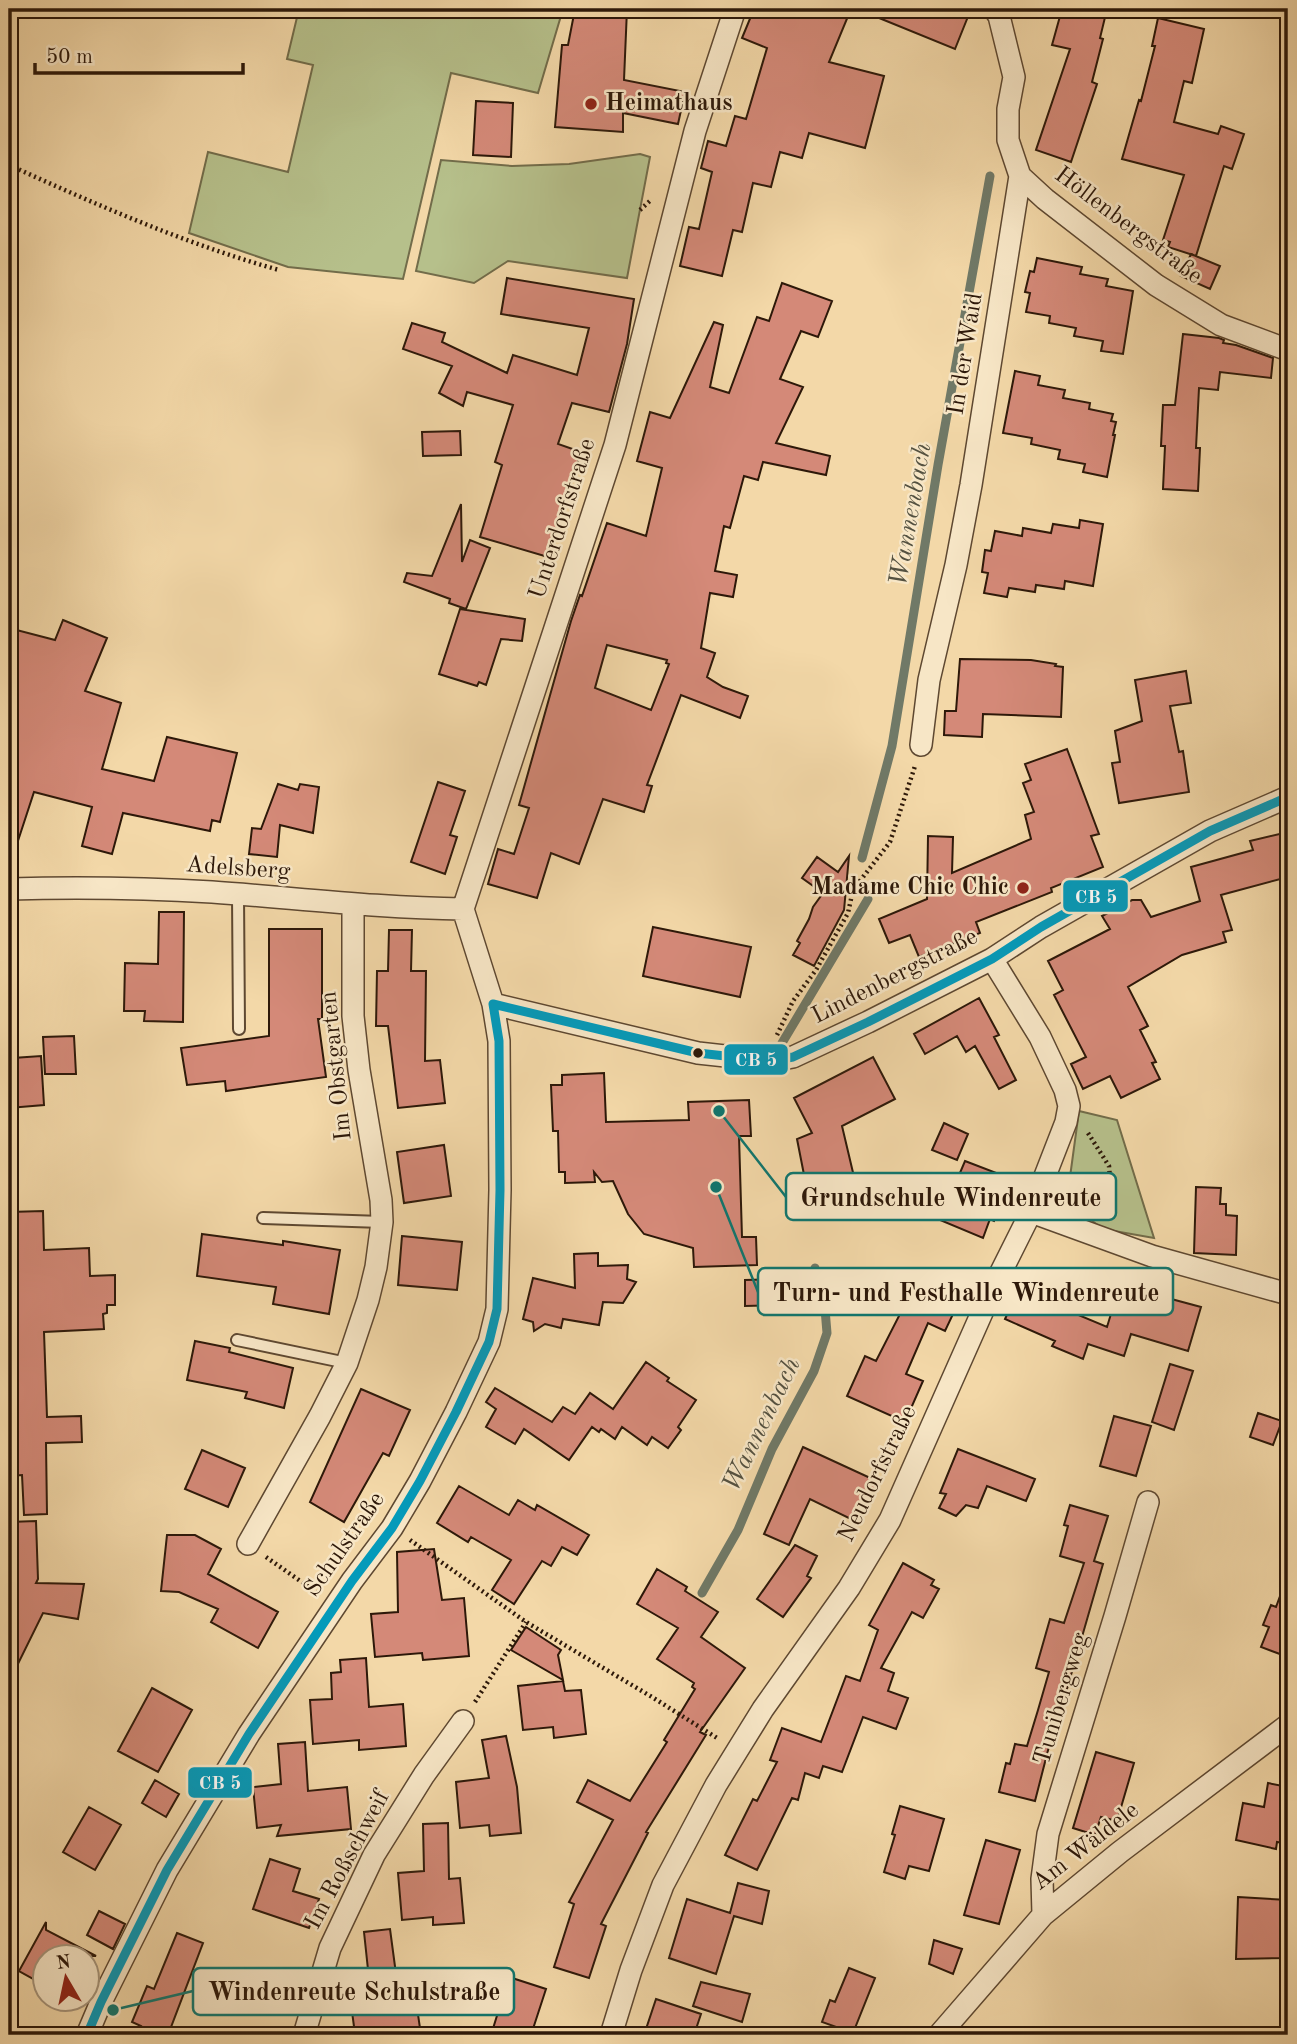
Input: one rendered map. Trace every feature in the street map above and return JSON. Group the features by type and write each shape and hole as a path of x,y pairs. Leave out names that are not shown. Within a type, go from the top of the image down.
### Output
{"street":[{"name":"Unterdorfstraße","path":"463,909 615,444 695,131 735,9"},
{"name":"Höllenbergstraße","path":"994,9 999,16 1014,77 1008,109 1008,140 1020,176 1045,199 1156,285 1221,325 1288,350"},
{"name":"In der Waid","path":"921,745 929,680 956,565 971,485 1020,176"},
{"name":"Lindenbergstraße","path":"493,1004 685,1050 771,1060 793,1057 992,959 1210,831 1288,797"},
{"name":"Adelsberg","path":"9,889 84,887 463,909"},
{"name":"Im Obstgarten","path":"248,1544 347,1363 376,1267 382,1222 381,1200 359,1070 354,1016 353,904"},
{"path":"463,909 493,1004"},
{"name":"Neudorfstraße","path":"611,2035 631,1970 663,1885 716,1785 763,1710 849,1588 891,1520 992,1290 1031,1212 1066,1122 1069,1105 1065,1090 1040,1037 992,959"},
{"name":"Schulstraße","path":"87,2035 100,2002 167,1870 249,1734 352,1581 392,1528 420,1481 489,1342 497,1309 500,1190 499,1041 493,1004"},
{"path":"1031,1212 1152,1256 1288,1294"},
{"name":"Tunibergweg","path":"1043,1915 1042,1879 1048,1834 1148,1502"},
{"name":"Im Roßschweif","path":"304,2035 330,1948 374,1855 424,1775 463,1721"},
{"name":"Am Wäldele","path":"939,2035 1043,1915 1120,1852 1288,1725"}],"lane":[{"path":"238,895 239,1029"},
{"path":"263,1218 382,1222"},
{"path":"237,1340 347,1363"}],"path":[{"path":"9,165 100,206 233,257 279,270"},
{"path":"771,1060 778,1028 793,1001 816,970 848,913 853,890 890,842 921,745"},
{"path":"1066,1122 1087,1130 1109,1166 1112,1203 1109,1241"},
{"path":"392,1528 526,1622 737,1751"},
{"path":"248,1544 324,1597"},
{"path":"463,1721 526,1622"}],"green space":[{"path":"299,9 563,9 538,93 451,73 403,279 288,267 189,233 208,152 288,172 313,65 287,59"},
{"path":"640,154 650,157 627,278 508,261 474,283 416,271 441,160 512,166 569,164"},
{"path":"1079,1111 1117,1120 1154,1238 1103,1229 1083,1214 1070,1177"}],"building":[{"path":"575,9 627,9 624,80 685,92 678,124 623,113 623,132 555,127 562,45 568,45"},
{"path":"754,9 851,9 829,62 884,76 865,148 809,133 802,158 780,152 771,187 753,183 742,232 733,230 722,276 680,266 689,227 699,229 712,172 701,168 708,141 726,146 735,116 746,119 767,48 742,38"},
{"path":"857,9 971,9 955,49"},
{"path":"1062,9 1107,9 1100,38 1103,39 1092,82 1097,84 1071,162 1036,150 1070,49 1052,45"},
{"path":"1158,18 1204,29 1192,83 1184,81 1174,122 1218,134 1221,126 1244,134 1232,169 1224,166 1196,256 1168,247 1170,242 1163,240 1184,175 1122,159 1139,100 1141,101 1155,46 1152,46"},
{"path":"476,101 513,103 511,157 473,155"},
{"path":"1191,254 1220,266 1210,289 1181,276"},
{"path":"1037,258 1082,267 1080,274 1108,279 1106,286 1133,291 1123,354 1101,351 1103,341 1074,336 1076,328 1049,323 1050,316 1026,312 1030,293 1025,292 1030,271 1034,272"},
{"path":"507,278 634,299 627,344 609,412 572,403 558,444 581,452 548,557 480,537 502,465 495,462 513,405 467,392 463,406 439,393 452,366 403,349 412,323 445,333 442,342 507,373 513,355 577,375 589,328 501,314"},
{"path":"782,283 832,301 818,337 801,331 780,379 803,387 776,443 830,456 826,475 763,462 758,480 744,476 730,528 724,526 715,571 737,575 733,597 710,593 701,648 715,653 707,677 723,687 748,696 740,718 681,695 647,785 652,786 644,812 603,799 579,864 551,853 537,898 488,884 498,849 514,854 529,808 519,805 571,621 607,523 646,536 662,468 637,461 650,412 670,418 714,322 723,325 710,387 729,393 757,317 769,321","holes":["607,645 667,660 666,663 669,664 651,710 595,688"]},
{"path":"1183,334 1219,338 1224,340 1223,343 1273,358 1271,378 1220,372 1218,390 1199,388 1196,448 1200,448 1198,491 1163,489 1163,405 1175,405"},
{"path":"1015,371 1040,376 1038,385 1065,390 1063,398 1090,403 1089,409 1113,414 1111,421 1116,422 1115,435 1107,477 1083,472 1085,464 1058,459 1060,450 1031,444 1032,438 1003,433"},
{"path":"460,431 461,455 423,456 422,432"},
{"path":"461,504 462,562 470,540 490,548 466,609 449,603 450,599 404,582 407,573 432,576"},
{"path":"1080,520 1103,524 1093,586 1065,581 1064,589 1036,585 1035,592 1009,588 1007,597 984,593 988,573 982,572 985,550 991,551 995,531 1022,536 1023,528 1051,533 1053,524 1079,528"},
{"path":"460,609 525,619 522,641 501,639 486,685 479,682 477,686 439,674"},
{"path":"63,620 107,638 85,691 121,703 102,769 154,781 167,737 237,753 220,822 212,820 210,831 123,813 112,854 82,846 92,807 34,792 13,856 9,856 9,628 55,640"},
{"path":"960,659 1031,660 1063,667 1061,717 983,714 982,737 944,735 945,711 956,711"},
{"path":"1186,671 1191,703 1170,706 1179,752 1183,751 1189,792 1119,803 1112,763 1120,762 1115,731 1142,721 1135,680"},
{"path":"1067,749 1099,834 1091,836 1103,867 1051,888 1052,892 976,922 980,933 919,957 910,935 889,943 879,919 927,899 928,836 953,837 952,873 1031,839 1025,815 1034,812 1023,783 1031,780 1025,764"},
{"path":"438,782 465,791 450,835 457,837 445,874 411,862"},
{"path":"278,784 298,790 300,784 319,787 313,833 280,825 277,857 249,854 252,828 261,829"},
{"path":"1288,832 1288,877 1221,895 1232,930 1223,932 1226,942 1182,955 1128,987 1148,1026 1140,1030 1156,1062 1152,1063 1160,1079 1121,1098 1110,1076 1083,1089 1071,1064 1086,1057 1054,995 1063,990 1048,961 1110,929 1102,916 1132,900 1141,900 1151,917 1200,901 1191,867 1253,850 1250,841"},
{"path":"849,856 844,910 814,966 793,955 813,907 823,893 802,878 817,857 838,872"},
{"path":"159,912 184,912 183,1022 144,1021 145,1011 124,1011 125,963 158,964"},
{"path":"653,927 751,947 740,997 643,976"},
{"path":"269,929 322,929 322,1019 318,1019 326,1077 226,1091 225,1081 187,1085 181,1048 269,1036"},
{"path":"389,930 412,930 411,971 426,971 425,1061 440,1060 445,1103 398,1108 388,1026 376,1026 377,971 388,971"},
{"path":"979,998 999,1035 994,1037 1016,1080 999,1089 975,1046 966,1052 957,1036 925,1054 914,1034"},
{"path":"74,1036 76,1074 45,1074 43,1037"},
{"path":"41,1056 44,1105 9,1108 9,1062 13,1062 13,1058"},
{"path":"873,1057 895,1099 842,1126 855,1181 807,1190 797,1139 812,1133 794,1098"},
{"path":"604,1073 606,1122 689,1120 688,1102 749,1100 751,1136 739,1136 742,1237 756,1237 757,1265 694,1267 693,1248 644,1234 628,1214 613,1181 602,1182 594,1172 595,1182 565,1183 565,1172 559,1172 558,1131 553,1131 551,1085 562,1085 562,1075"},
{"path":"944,1123 968,1134 957,1160 932,1150"},
{"path":"444,1145 451,1196 404,1203 397,1152"},
{"path":"965,1161 1012,1179 994,1221 990,1219 983,1238 940,1220"},
{"path":"1196,1187 1221,1188 1220,1204 1226,1204 1226,1215 1237,1216 1236,1255 1194,1253"},
{"path":"43,1211 44,1250 89,1248 90,1276 115,1275 115,1305 107,1305 107,1313 103,1314 104,1329 44,1332 47,1417 81,1416 82,1442 46,1443 47,1514 24,1515 22,1475 9,1476 9,1212"},
{"path":"202,1234 283,1245 283,1241 340,1250 329,1314 273,1304 276,1287 197,1276"},
{"path":"402,1236 462,1242 457,1290 398,1285"},
{"path":"598,1253 598,1266 628,1265 627,1279 636,1282 623,1303 603,1302 599,1325 563,1319 561,1328 545,1324 534,1331 533,1322 523,1319 533,1278 575,1288 574,1254"},
{"path":"925,1276 963,1293 945,1331 928,1323 906,1374 923,1381 905,1422 847,1396 865,1356 876,1361 902,1310 908,1313"},
{"path":"784,1279 785,1305 745,1306 745,1280"},
{"path":"1121,1281 1150,1289 1149,1293 1201,1307 1188,1351 1131,1334 1124,1356 1088,1344 1083,1359 1052,1346 1055,1341 1005,1319 1021,1284 1055,1298 1052,1304 1107,1327"},
{"path":"195,1341 230,1348 229,1352 293,1368 284,1408 245,1398 247,1392 187,1380"},
{"path":"646,1362 669,1378 667,1381 696,1400 678,1427 681,1430 668,1448 652,1437 647,1445 622,1427 615,1439 601,1429 599,1432 592,1427 569,1460 524,1429 515,1444 486,1427 496,1409 486,1402 495,1388 552,1422 563,1407 575,1414 590,1393 613,1409"},
{"path":"1170,1364 1193,1371 1174,1430 1152,1422"},
{"path":"361,1389 410,1410 389,1456 383,1453 344,1522 310,1502"},
{"path":"1258,1413 1282,1421 1273,1445 1250,1437"},
{"path":"1114,1416 1151,1426 1136,1476 1100,1466"},
{"path":"803,1447 879,1482 859,1523 810,1499 789,1545 764,1534"},
{"path":"958,1449 1035,1479 1026,1501 987,1486 978,1508 966,1505 956,1516 939,1508 946,1494 940,1493"},
{"path":"202,1450 245,1468 228,1507 185,1489"},
{"path":"459,1486 509,1515 518,1500 535,1510 537,1505 589,1535 577,1555 562,1547 551,1566 542,1561 514,1604 492,1590 511,1560 471,1537 468,1542 437,1523"},
{"path":"1070,1505 1108,1516 1094,1561 1103,1564 1054,1727 1035,1801 999,1792 1006,1763 1010,1764 1015,1744 1027,1746 1038,1710 1049,1672 1036,1668 1050,1619 1064,1623 1084,1563 1060,1556"},
{"path":"36,1521 36,1583 84,1584 78,1619 43,1613 9,1682 9,1522"},
{"path":"167,1535 195,1535 221,1549 208,1574 278,1612 258,1648 211,1622 218,1609 179,1592 161,1591"},
{"path":"795,1545 817,1556 807,1576 811,1578 783,1617 757,1599"},
{"path":"434,1549 442,1600 464,1598 469,1656 423,1660 422,1653 375,1657 371,1614 398,1612 397,1552"},
{"path":"903,1563 934,1580 931,1585 939,1589 923,1618 912,1612 881,1668 894,1673 888,1691 908,1698 896,1729 863,1717 842,1772 823,1766 819,1778 805,1773 798,1800 792,1798 757,1870 725,1855 753,1799 757,1801 777,1762 770,1760 782,1728 821,1742 846,1676 860,1681 878,1630 869,1625"},
{"path":"657,1569 687,1587 685,1591 718,1612 701,1637 745,1668 700,1732 706,1735 646,1832 648,1833 601,1924 606,1926 589,1978 554,1967 574,1904 569,1902 613,1820 577,1802 588,1780 630,1801 667,1742 664,1740 695,1689 692,1687 694,1683 657,1659 678,1628 637,1604"},
{"path":"1286,1580 1288,1657 1261,1647 1269,1627 1263,1625 1271,1605 1276,1607"},
{"path":"526,1627 561,1650 558,1655 563,1680 511,1650"},
{"path":"366,1658 369,1707 403,1704 406,1746 359,1750 359,1740 313,1744 310,1700 332,1699 331,1673 341,1672 340,1660"},
{"path":"563,1681 565,1691 581,1690 586,1734 554,1738 553,1727 523,1730 518,1686"},
{"path":"152,1688 192,1710 158,1772 118,1751"},
{"path":"506,1736 517,1787 521,1833 490,1836 489,1825 460,1828 456,1782 489,1778 482,1740"},
{"path":"305,1742 308,1791 347,1787 351,1829 277,1836 281,1825 257,1828 253,1787 281,1784 278,1744"},
{"path":"1096,1752 1134,1763 1117,1821 1101,1817 1095,1835 1073,1828"},
{"path":"155,1780 179,1794 166,1817 142,1803"},
{"path":"1268,1783 1288,1787 1288,1844 1277,1842 1276,1849 1236,1840 1243,1803 1264,1807"},
{"path":"900,1806 944,1819 929,1871 909,1866 905,1879 884,1872"},
{"path":"89,1807 121,1825 95,1870 63,1852"},
{"path":"448,1823 449,1879 460,1878 464,1923 433,1925 433,1917 402,1920 398,1873 424,1871 423,1824"},
{"path":"986,1840 1020,1850 999,1924 964,1915"},
{"path":"270,1859 300,1869 293,1891 319,1899 309,1928 253,1909"},
{"path":"738,1883 769,1891 762,1924 734,1916 716,1974 669,1958 687,1899 730,1913"},
{"path":"1238,1897 1288,1900 1288,1958 1236,1959"},
{"path":"99,1911 125,1924 113,1949 87,1935"},
{"path":"46,1922 46,1930 69,1942 35,1942"},
{"path":"390,1929 398,1989 414,1987 421,2035 388,2035 387,2030 355,2034 348,1982 369,1979 364,1932"},
{"path":"177,1933 203,1943 168,2035 159,2035 132,2022 147,1986 154,1989"},
{"path":"934,1940 962,1949 953,1974 929,1964"},
{"path":"32,1947 32,1978 19,1971"},
{"path":"849,1968 875,1978 853,2033 822,2022 830,2000 835,2002"},
{"path":"509,1977 546,1989 531,2035 491,2035"},
{"path":"701,1982 750,1994 742,2022 693,2006"},
{"path":"656,1999 701,2014 694,2035 644,2035"}],"waterway":[{"name":"Wannenbach","path":"862,858 892,746 938,465 990,176"},
{"name":"Wannenbach","path":"782,1043 868,899"},
{"name":"Wannenbach","path":"702,1593 738,1530 772,1449 814,1371 827,1333 824,1297 815,1268"}],"transit line":[{"path":"493,1004 698,1053 771,1061 793,1057 992,959 1041,927 1210,831 1288,797"},
{"path":"87,2035 167,1870 249,1734 352,1581 392,1528 456,1412 489,1342 497,1309 500,1190 499,1041 493,1004"}],"place":[{"name":"Heimathaus","path":"591,104"},
{"name":"Madame Chic Chic","path":"1023,888"},
{"name":"Grundschule Windenreute","path":"719,1111"},
{"name":"Turn- und Festhalle Windenreute","path":"716,1187"},
{"name":"Windenreute Schulstraße","path":"113,2010"}]}
